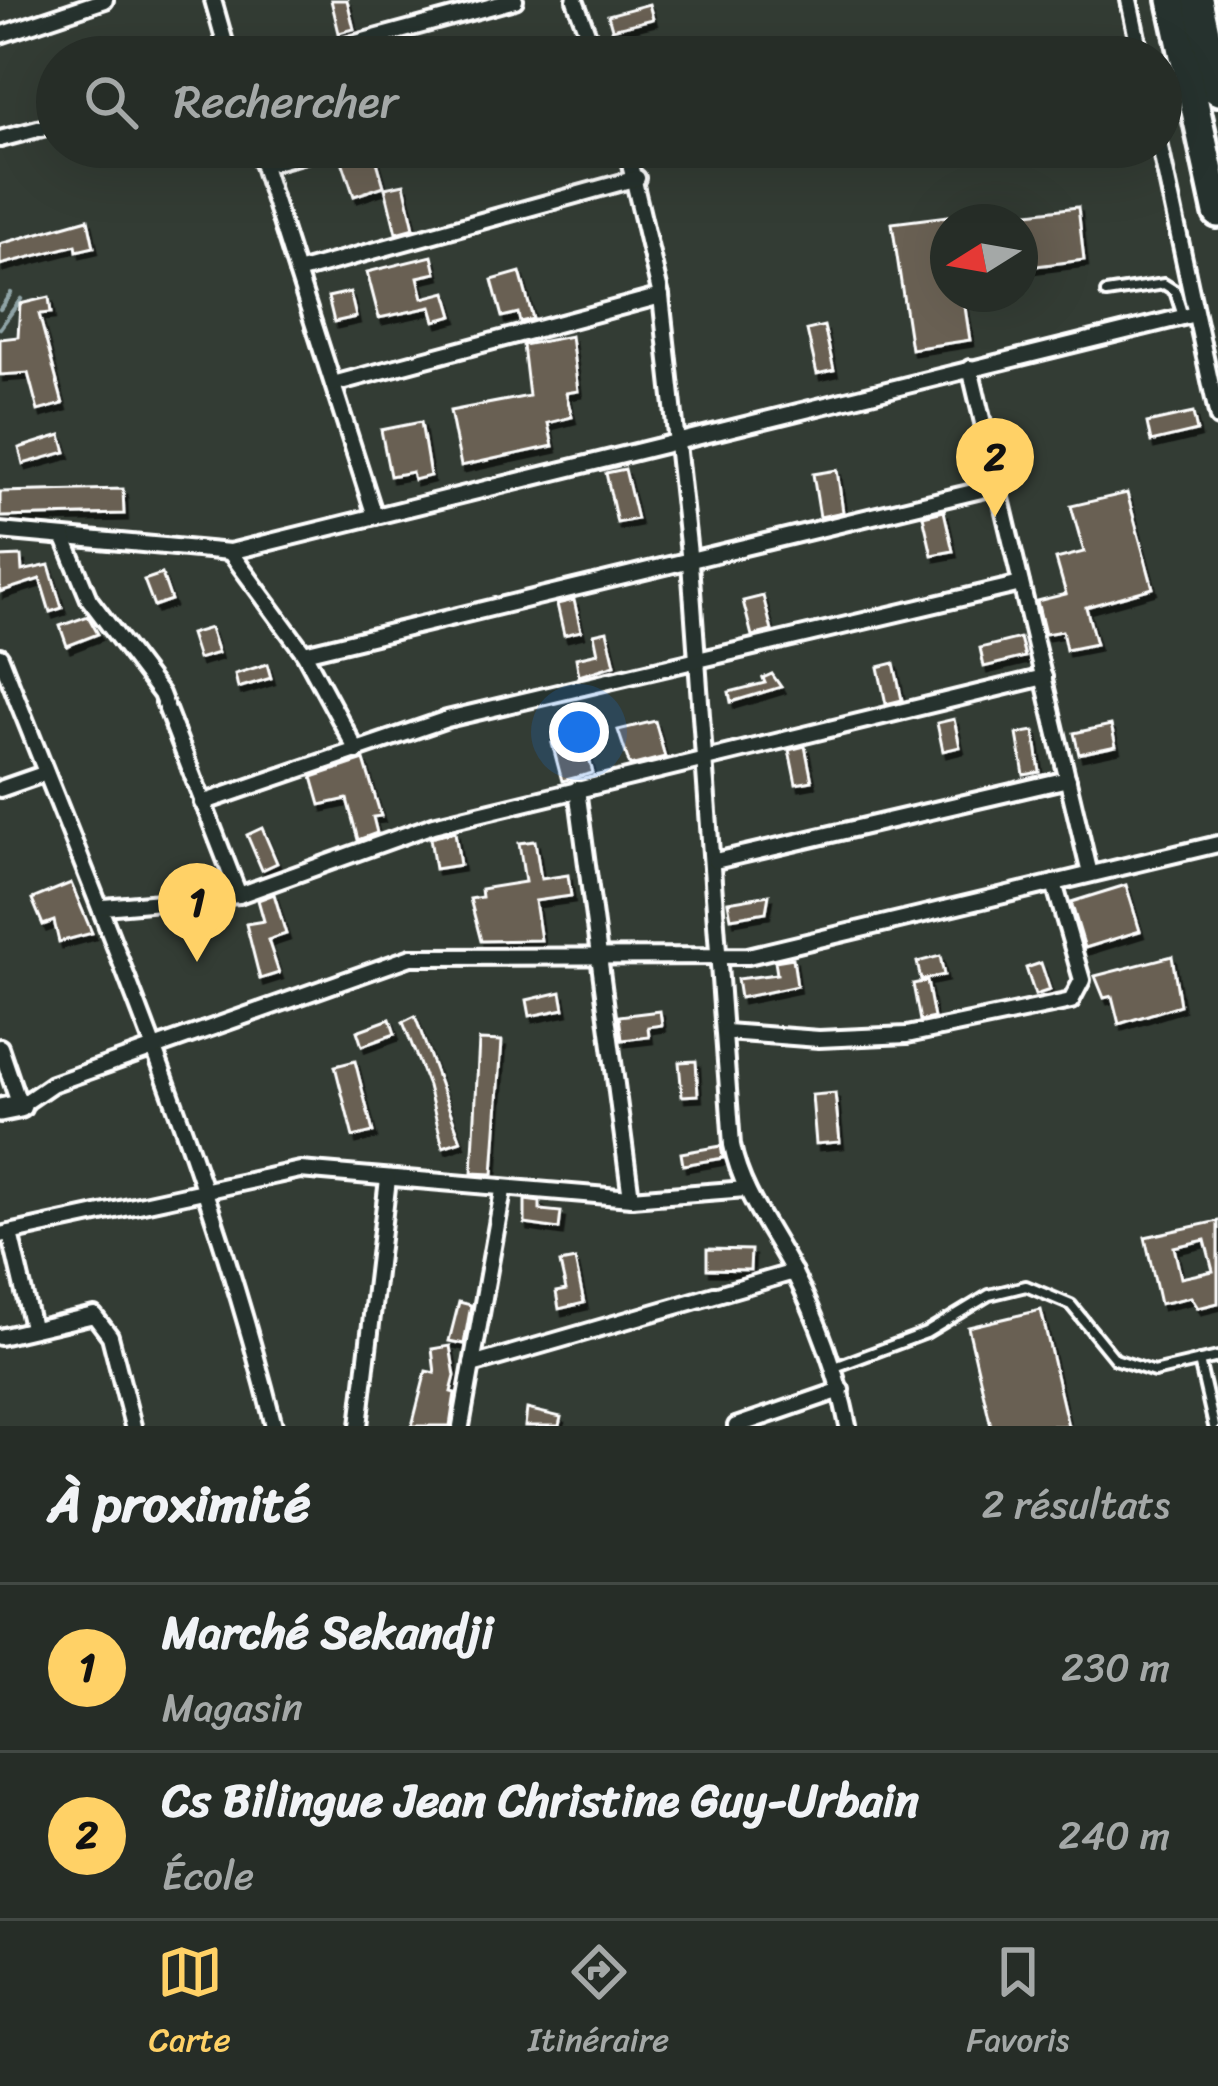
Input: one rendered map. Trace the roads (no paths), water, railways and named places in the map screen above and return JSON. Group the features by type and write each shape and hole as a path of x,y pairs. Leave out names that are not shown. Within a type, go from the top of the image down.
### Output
{"highway":[{"path":"1172,0 1180,36"},
{"path":"1198,0 1218,91"},
{"path":"1182,46 1218,213"}],"street":[{"path":"0,35 105,0"},
{"path":"213,0 223,36"},
{"path":"382,36 515,0"},
{"path":"575,0 588,36"},
{"path":"1129,0 1137,36"},
{"path":"0,139 36,130"},
{"path":"264,168 375,516"},
{"path":"633,168 661,296 690,563 716,861 732,1145 746,1189 794,1272 841,1390 848,1426"},
{"path":"1164,168 1189,316 1218,418"},
{"path":"297,272 637,178"},
{"path":"333,384 661,296"},
{"path":"0,531 230,552 1189,316"},
{"path":"970,368 1090,874"},
{"path":"304,653 998,486"},
{"path":"64,538 89,599 161,694 239,895"},
{"path":"230,552 304,653 357,752"},
{"path":"202,803 447,718 697,664 1021,584"},
{"path":"0,656 158,1050 205,1188 274,1426"},
{"path":"104,907 239,895 433,825 1044,677"},
{"path":"0,789 46,773"},
{"path":"716,861 1068,779"},
{"path":"577,789 631,1198"},
{"path":"0,1047 10,1108 52,1084 411,957 722,958 771,952 1218,844"},
{"path":"726,1032 819,1039 908,1035 1071,1000 1082,980 1054,883"},
{"path":"32,1327 5,1234 205,1188 300,1170 502,1191 631,1198 746,1189"},
{"path":"359,1426 388,1179"},
{"path":"461,1426 502,1191"},
{"path":"472,1365 794,1272"},
{"path":"0,1337 84,1314 103,1323 133,1426"},
{"path":"736,1426 841,1390"}],"lane":[{"path":"1106,293 1164,284 1175,292 1189,316"},
{"path":"833,1368 926,1334 989,1295 1026,1286 1071,1305 1115,1359 1154,1372 1218,1357"},
{"path":"1199,1361 1214,1426"}],"waterway":[{"path":"0,309 11,293"},
{"path":"0,328 21,299"}],"place":[{"name":"Cs Bilingue Jean Christine Guy-Urbain","path":"995,517"},
{"name":"Marché Sekandji","path":"197,962"}]}
